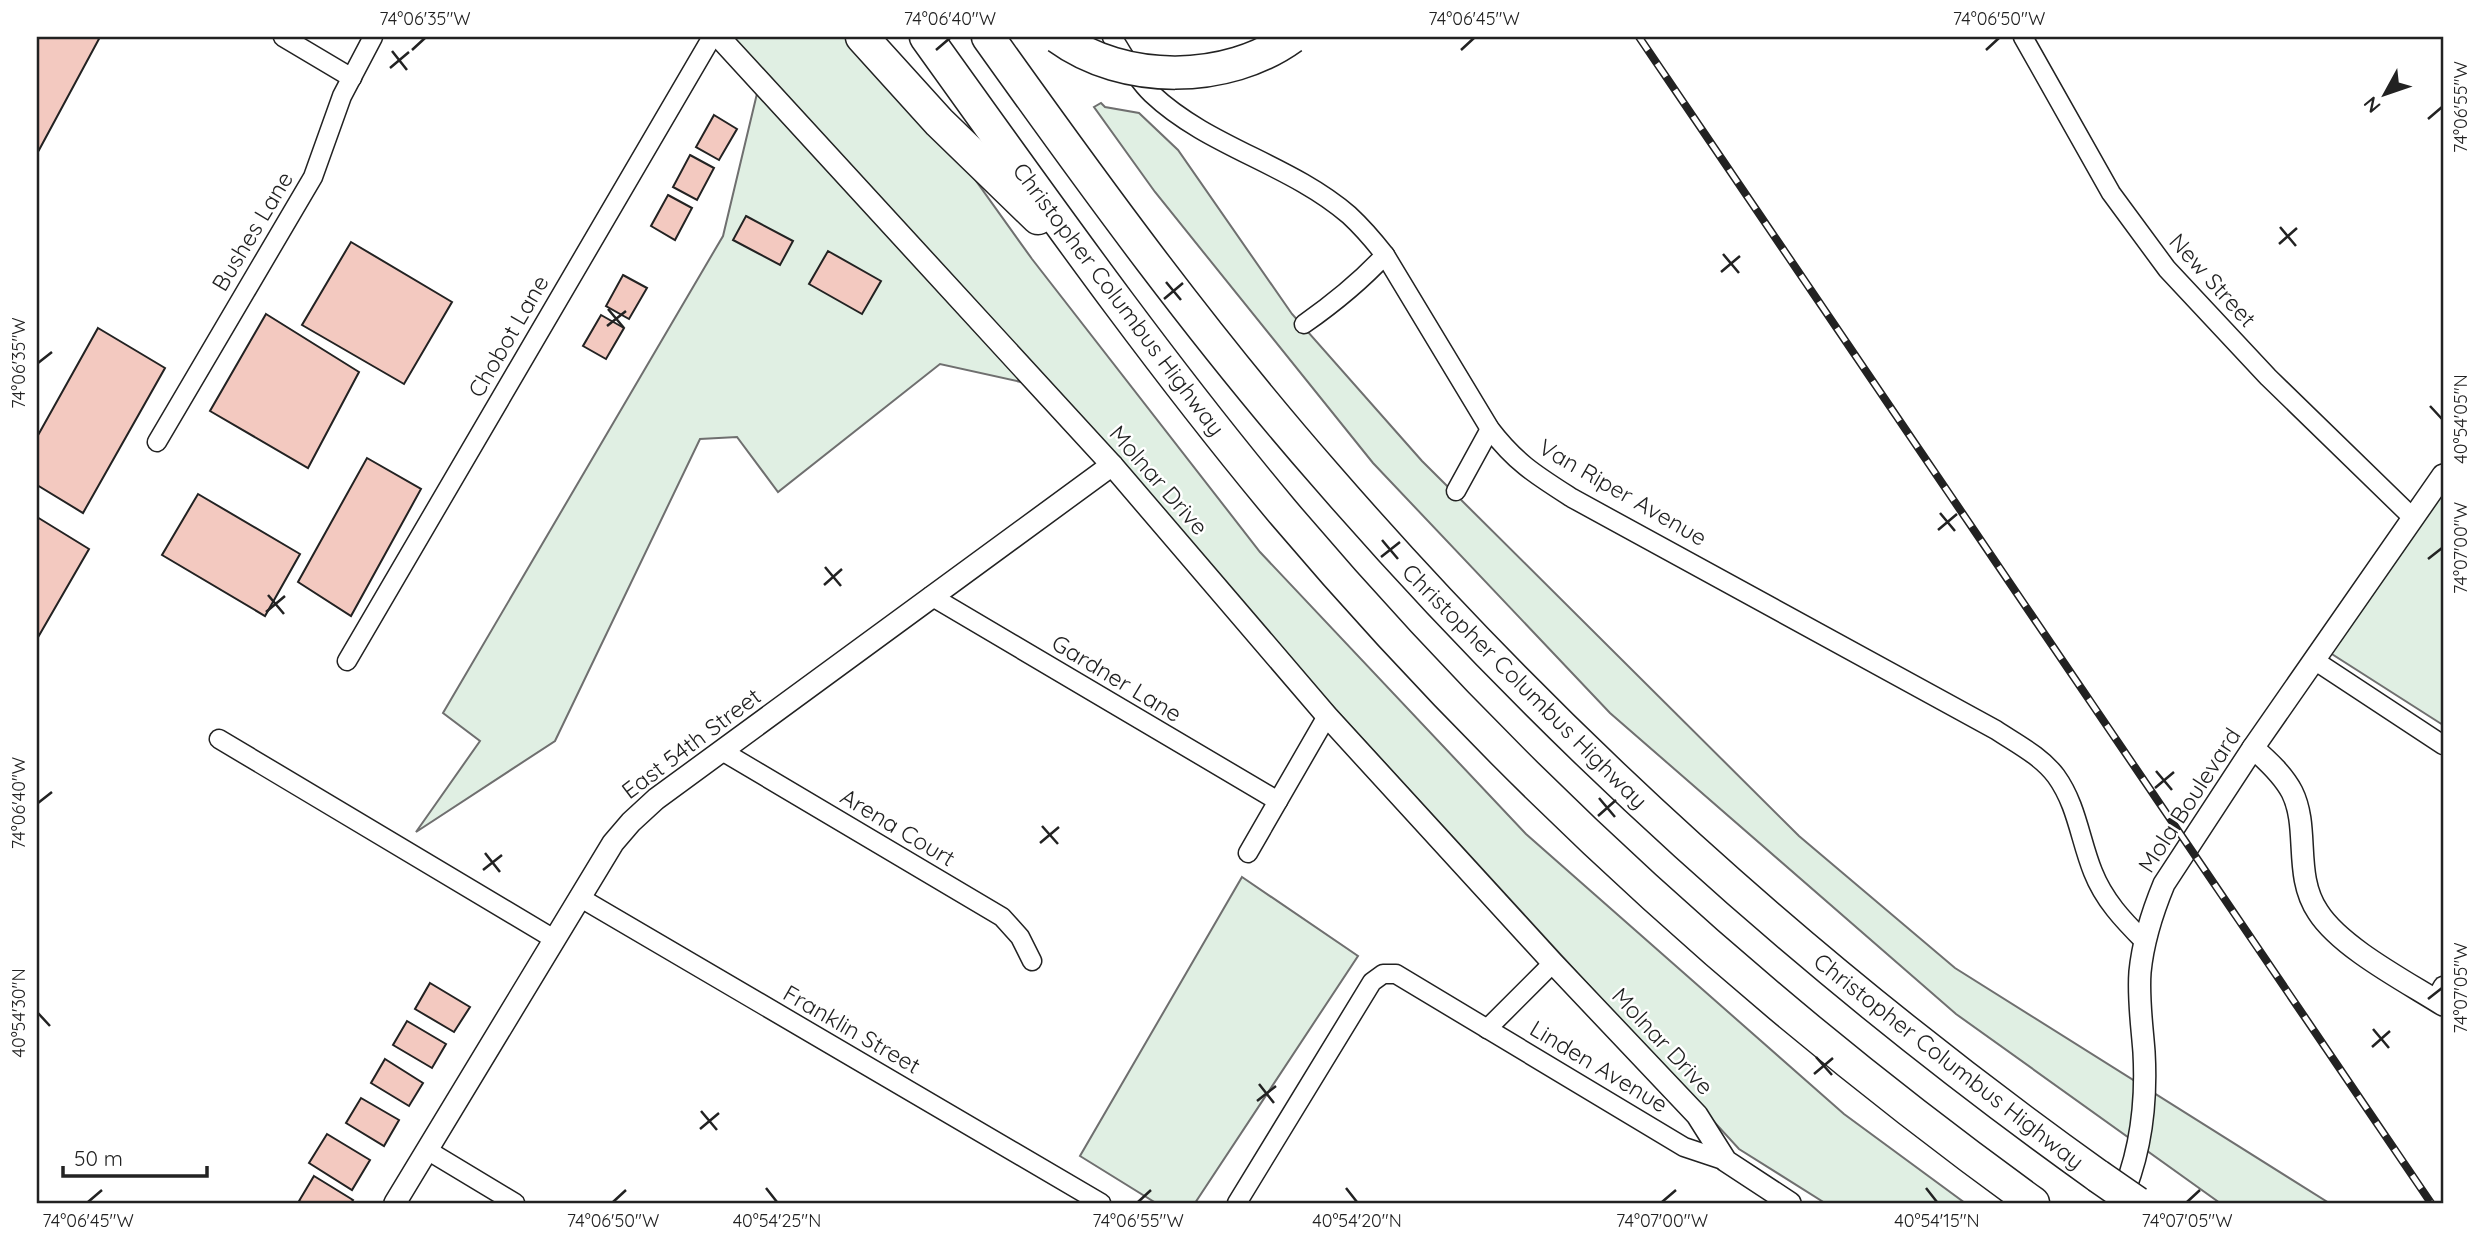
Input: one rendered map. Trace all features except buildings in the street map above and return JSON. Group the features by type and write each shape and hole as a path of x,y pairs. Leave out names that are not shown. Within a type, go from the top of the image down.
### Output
{"highway":[{"path":"862,37 939,122 1099,277"},
{"name":"Christopher Columbus Highway","path":"926,37 1099,277 1212,425 1335,572 1437,684 1543,792 1653,895 1766,995 1883,1091 2033,1203"},
{"name":"Christopher Columbus Highway","path":"988,37 1150,259 1235,368 1369,526 1503,669 1637,800 1766,917 1928,1049 2137,1203"},
{"path":"1058,37 1071,46 1111,63 1160,72 1199,72 1246,62 1292,37"}],"street":[{"path":"284,37 352,78"},
{"name":"Bushes Lane","path":"157,442 313,177 342,96 373,37"},
{"name":"Chobot Lane","path":"347,661 712,37"},
{"name":"Molnar Drive","path":"719,37 1112,465 1327,716 1553,963 1697,1115 1726,1161"},
{"name":"Van Riper Avenue","path":"1112,37 1150,92 1168,108 1193,126 1292,177 1348,214 1385,255 1490,429 1505,449 1524,467 1572,498 1996,730 2036,756 2056,775 2071,800 2093,872 2106,899 2144,941"},
{"name":"New Street","path":"2023,37 2111,193 2167,269 2268,377 2413,518"},
{"path":"1304,324 1341,299 1385,255"},
{"path":"1456,491 1490,429"},
{"name":"East 54th Street","path":"395,1203 579,897 613,843 631,822 656,799 1112,465"},
{"name":"Mola Boulevard","path":"2119,1203 2129,1181 2140,1139 2145,1096 2140,973 2144,941 2164,884 2253,748 2443,475"},
{"name":"Gardner Lane","path":"931,596 1278,801"},
{"path":"2314,660 2443,745"},
{"path":"1248,853 1327,716"},
{"path":"219,739 554,939"},
{"path":"2253,748 2282,777 2293,794 2298,812 2305,887 2318,913 2363,954 2440,997"},
{"name":"Arena Court","path":"722,751 1002,917 1020,937 1032,961"},
{"name":"Franklin Street","path":"579,897 1101,1203"},
{"path":"1487,1029 1553,963"},
{"name":"Linden Avenue","path":"1237,1203 1371,982 1383,974 1396,974 1684,1147 1726,1161 1790,1203"},
{"path":"427,1150 515,1203"}],"green space":[{"path":"720,37 873,37 1032,259 1260,552 1526,834 1844,1114 1965,1203 1825,1203 1739,1149 1039,386 940,364 778,492 737,437 700,439 555,741 416,832 480,741 443,713 723,236 760,81"},
{"path":"1101,103 1105,107 1139,113 1178,150 1292,314 1422,461 1799,836 1955,968 2329,1203 2220,1203 1956,1014 1610,713 1373,463 1155,192 1094,107"},
{"path":"2443,477 2443,725 2324,649"},
{"path":"1242,877 1358,956 1195,1203 1156,1203 1080,1156"}],"railway":[{"path":"1639,37 2431,1203"}]}
